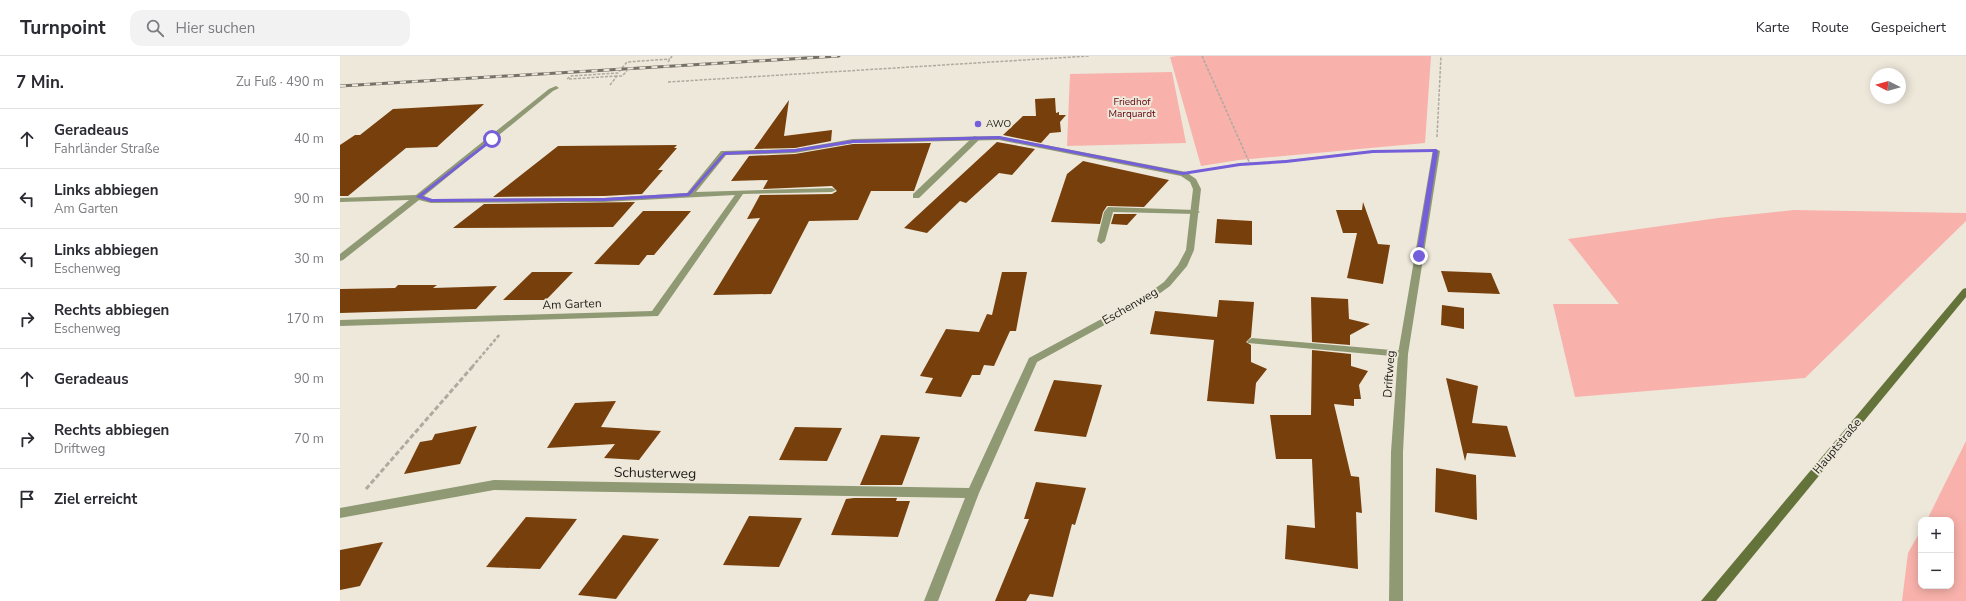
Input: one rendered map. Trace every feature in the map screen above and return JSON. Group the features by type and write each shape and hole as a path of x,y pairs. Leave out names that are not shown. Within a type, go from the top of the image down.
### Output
{"street":[{"path":"340,258 492,139 551,90 556,88"},
{"path":"916,196 977,138"},
{"path":"689,195 724,153 795,151 853,141 999,138 1183,174"},
{"name":"Driftweg","path":"1396,601 1397,452 1403,354 1436,151"},
{"name":"Eschenweg","path":"931,601 973,493 1033,360 1149,297 1167,284 1182,266 1190,250 1196,212 1197,189 1193,181 1183,174"},
{"path":"340,200 418,197 431,201 604,200 741,192 832,190"},
{"name":"Am Garten","path":"340,323 655,314 741,192"},
{"path":"1101,241 1108,212 1111,209 1196,212"},
{"name":"Hauptstraße","path":"1708,601 1966,291"},
{"path":"1252,341 1403,354"},
{"name":"Schusterweg","path":"343,513 494,485 973,493"}],"path":[{"path":"668,62 672,56"},
{"path":"668,82 1089,56"},
{"path":"1202,56 1250,164"},
{"path":"1183,174 1250,164 1373,151 1436,151 1441,56"},
{"path":"581,76 618,73 627,62 670,59"},
{"path":"566,80 622,76 627,71"},
{"path":"610,85 617,76"},
{"path":"343,513 513,319"}],"green space":[{"path":"1431,56 1425,143 1239,160 1201,166 1170,57"},
{"name":"Friedhof Marquardt","path":"1172,72 1186,143 1067,146 1070,74"},
{"path":"1794,210 1966,213 1966,221 1805,378 1575,397 1553,304 1619,304 1568,239 1718,218"},
{"path":"1966,441 1966,601 1902,601 1908,553 1918,535 1918,589 1954,589 1954,517 1928,517"}],"building":[{"path":"1055,98 1056,113 1059,112 1059,115 1066,115 1060,122 1061,132 1050,133 1041,143 1003,135 1023,116 1036,116 1035,99"},
{"path":"789,100 784,136 832,130 831,141 795,148 754,149"},
{"path":"484,104 437,147 406,148 348,196 340,196 340,145 355,135 360,135 393,109"},
{"path":"997,142 1035,149 1012,175 999,173 966,203 960,201 927,233 904,228"},
{"path":"931,143 914,191 871,191 858,220 809,221 771,294 713,295 760,218 747,219 760,195 832,194 837,191 832,186 763,189 768,180 731,181 749,156 795,154 853,144"},
{"path":"677,145 674,148 677,148 658,170 663,170 642,194 604,196 493,197 558,146"},
{"path":"1083,161 1169,180 1144,207 1107,206 1103,212 1100,224 1051,222 1067,174"},
{"path":"635,202 613,227 453,228 484,204"},
{"path":"1363,202 1378,244 1390,245 1383,284 1347,278 1357,233 1343,233 1336,210 1362,210"},
{"path":"643,211 691,211 654,255 647,255 639,265 594,264"},
{"path":"1114,214 1137,214 1127,225 1111,224"},
{"path":"1217,219 1252,221 1252,245 1215,243"},
{"path":"1441,271 1491,273 1500,294 1448,292"},
{"path":"532,272 573,272 546,300 503,300"},
{"path":"1002,272 1027,272 1016,331 1010,331 994,366 984,365 980,375 972,375 961,397 925,393 933,378 920,376 946,329 979,332 987,314 992,315"},
{"path":"398,285 437,285 433,288 497,286 476,309 340,313 340,289 395,288"},
{"path":"1311,297 1348,299 1349,319 1370,324 1350,335 1350,345 1312,342"},
{"path":"1219,300 1254,302 1251,337 1246,342 1251,345 1251,362 1267,369 1256,383 1254,404 1207,401 1214,340 1150,334 1155,311 1217,317"},
{"path":"1442,305 1464,308 1464,329 1441,325"},
{"path":"1312,350 1351,354 1351,366 1368,371 1359,385 1361,399 1354,399 1354,406 1334,404 1351,476 1359,477 1362,513 1356,512 1358,569 1285,559 1287,525 1315,528 1312,459 1276,459 1270,415 1311,415"},
{"path":"1446,378 1478,386 1472,423 1507,426 1516,457 1467,453 1465,461"},
{"path":"1054,380 1102,385 1086,437 1034,431"},
{"path":"616,401 601,427 661,431 639,460 604,458 615,444 547,448 575,403"},
{"path":"477,426 460,464 404,474 420,442 432,440 435,434"},
{"path":"795,427 842,428 827,461 779,460"},
{"path":"881,435 920,437 902,485 860,485"},
{"path":"1436,468 1476,475 1477,520 1435,512"},
{"path":"1036,482 1086,488 1075,525 1072,524 1053,597 1030,594 1026,601 995,601 1029,519 1024,519"},
{"path":"897,498 896,501 910,501 898,537 831,535 846,499"},
{"path":"749,516 802,518 779,567 723,565"},
{"path":"526,517 577,519 540,569 486,567"},
{"path":"623,535 659,539 616,599 578,595"},
{"path":"383,542 360,586 340,590 340,550"}],"railway":[{"path":"340,86 839,56"}],"place":[{"name":"AWO","path":"978,124"}],"route":[{"path":"492,139 418,197 431,201 604,200 689,195 724,153 795,151 853,141 999,138 1183,174 1240,164 1286,161 1373,151 1436,151 1419,256"}]}
